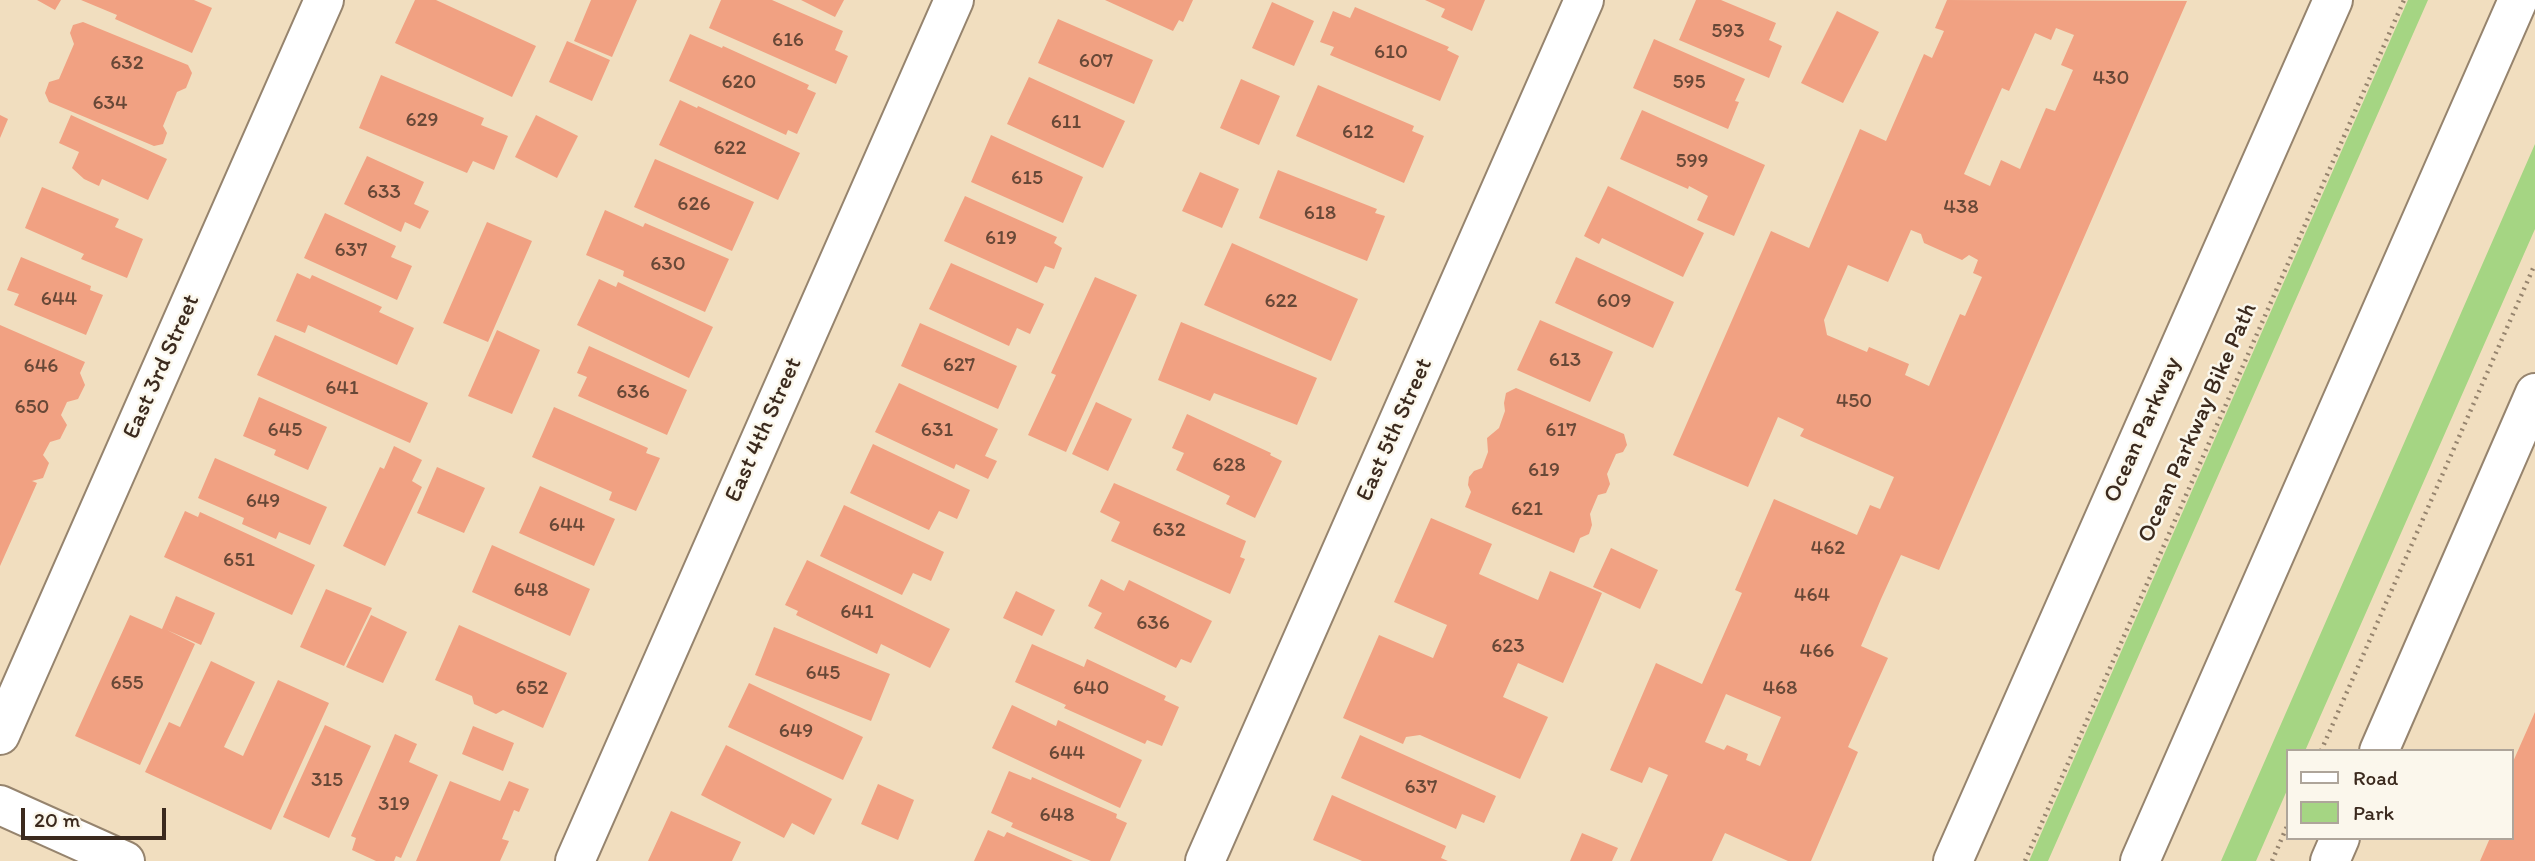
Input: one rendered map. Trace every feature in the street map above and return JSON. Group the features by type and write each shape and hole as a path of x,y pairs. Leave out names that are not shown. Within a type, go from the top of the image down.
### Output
{"street":[{"name":"East 3rd Street","path":"0,734 324,0"},
{"name":"East 4th Street","path":"575,861 954,0"},
{"name":"East 5th Street","path":"1205,861 1584,0"},
{"name":"Ocean Parkway","path":"1953,861 2333,0"},
{"path":"2140,861 2518,0"},
{"path":"2380,749 2535,393"},
{"path":"0,805 125,861"},
{"path":"2330,861 2339,840"}],"path":[{"name":"Ocean Parkway Bike Path","path":"2025,861 2404,0"},
{"path":"2322,749 2535,264"},
{"path":"2272,861 2286,829"}],"green space":[{"path":"2408,0 2428,0 2048,861 2029,861"},
{"path":"2535,144 2535,229 2306,749 2286,749 2286,793 2256,861 2221,861"}],"building":[{"path":"37,0 61,0 55,10"},
{"path":"81,0 194,0 212,8 192,53 115,19 117,15"},
{"path":"415,0 436,0 536,46 512,97 395,43"},
{"path":"591,0 637,0 612,57 574,41"},
{"path":"721,0 772,0 843,31 835,50 848,56 836,84 709,28"},
{"path":"801,0 844,0 835,17"},
{"path":"1105,0 1193,0 1183,22 1179,20 1173,31"},
{"path":"1425,0 1485,0 1472,31 1441,17 1445,9"},
{"path":"1696,0 1721,0 1776,23 1769,40 1782,46 1769,78 1679,40"},
{"path":"1947,0 2187,1 1939,570 1901,555 1881,599 1861,646 1888,658 1848,747 1858,752 1811,861 1788,861 1725,833 1712,861 1630,861 1668,775 1649,767 1642,783 1610,770 1656,663 1702,684 1742,593 1735,590 1774,499 1857,535 1870,505 1880,509 1894,477 1800,436 1804,429 1778,417 1748,487 1673,455 1771,231 1809,248 1860,129 1886,141 1924,54 1932,58 1944,31 1935,28","holes":["2056,28 2074,35 2061,65 2073,70 2055,111 2046,108 2020,169 2001,160 1990,186 1964,174 2002,88 2009,91 2035,33 2051,40","1911,230 1921,234 1924,243 1962,260 1969,255 1978,260 1973,273 1982,277 1965,316 1960,314 1929,386 1905,375 1909,364 1869,347 1867,352 1827,335 1824,320 1848,265 1888,282","1726,694 1781,717 1760,766 1746,760 1748,754 1727,745 1724,750 1705,742"]},
{"path":"1272,2 1314,21 1294,66 1252,48"},
{"path":"1355,7 1449,47 1447,50 1459,56 1440,101 1330,55 1334,47 1320,42 1333,11 1350,18"},
{"path":"1837,11 1879,32 1843,103 1801,83"},
{"path":"1058,19 1153,60 1134,104 1038,63"},
{"path":"83,22 188,65 192,73 186,88 177,92 163,126 167,133 163,144 154,146 49,102 45,93 49,82 59,79 74,44 70,33 73,25"},
{"path":"690,34 809,85 807,89 816,93 797,134 788,130 786,135 669,81"},
{"path":"1654,39 1745,79 1735,101 1739,102 1728,129 1633,88"},
{"path":"567,41 610,60 592,101 549,82"},
{"path":"381,75 484,118 481,125 508,136 494,170 473,161 467,173 359,128"},
{"path":"1029,77 1125,121 1103,168 1007,124"},
{"path":"1241,79 1280,96 1259,145 1220,128"},
{"path":"1318,85 1414,126 1412,131 1424,136 1404,183 1296,136"},
{"path":"680,100 800,153 778,200 659,145"},
{"path":"1642,110 1765,165 1734,236 1697,220 1708,196 1620,159"},
{"path":"0,115 8,119 0,138"},
{"path":"71,115 167,159 148,200 102,179 99,186 84,179 72,168 79,152 59,143"},
{"path":"536,115 578,136 557,178 515,157"},
{"path":"991,135 1083,177 1063,223 971,182"},
{"path":"367,156 424,182 414,204 429,211 420,229 405,222 401,232 344,204"},
{"path":"655,159 754,202 732,251 634,207"},
{"path":"1278,170 1377,209 1375,213 1385,216 1367,261 1259,218"},
{"path":"1200,172 1239,189 1222,228 1182,211"},
{"path":"1608,186 1704,233 1683,277 1602,238 1599,244 1584,236"},
{"path":"42,187 119,219 115,227 143,239 127,278 81,259 84,254 25,228"},
{"path":"965,196 1057,237 1054,243 1062,248 1054,269 1045,266 1037,283 944,241"},
{"path":"605,210 643,227 645,223 729,259 705,312 623,276 624,271 586,255"},
{"path":"325,213 396,246 391,257 412,266 397,300 304,258"},
{"path":"487,222 532,241 488,342 443,323"},
{"path":"1232,243 1358,299 1331,361 1204,305"},
{"path":"21,257 91,286 90,290 103,295 86,335 14,305 19,294 7,290"},
{"path":"1576,257 1674,302 1653,348 1555,303"},
{"path":"951,263 1044,304 1030,334 1017,328 1009,346 929,309"},
{"path":"297,273 310,279 312,275 382,307 379,312 414,328 397,365 308,325 305,333 276,321"},
{"path":"1095,277 1137,295 1066,452 1028,435 1056,375 1051,373"},
{"path":"599,279 616,287 618,282 713,327 689,378 577,325"},
{"path":"1540,320 1613,352 1590,402 1517,370"},
{"path":"1181,322 1317,378 1297,425 1214,393 1210,401 1158,380"},
{"path":"920,323 1017,366 998,409 901,366"},
{"path":"0,325 85,362 80,373 85,385 78,399 67,402 61,415 67,425 60,439 50,442 43,455 49,463 43,478 32,481 37,483 0,566"},
{"path":"497,330 540,350 512,414 468,396"},
{"path":"275,335 428,403 410,443 257,375"},
{"path":"589,346 687,390 667,435 578,396 587,377 577,373"},
{"path":"899,383 998,429 985,456 997,461 988,479 956,464 954,469 875,432"},
{"path":"1516,388 1624,434 1627,445 1623,452 1616,454 1607,474 1610,484 1606,493 1598,495 1590,514 1592,525 1589,534 1580,538 1574,553 1465,507 1471,492 1469,477 1482,468 1488,452 1487,438 1499,428 1505,411 1506,393"},
{"path":"259,397 327,427 308,470 274,455 276,450 243,436"},
{"path":"1096,402 1132,419 1108,471 1072,454"},
{"path":"554,407 648,448 646,453 660,458 636,511 609,500 612,492 532,457"},
{"path":"1187,414 1271,453 1270,455 1282,461 1255,518 1226,504 1230,496 1176,470 1184,453 1172,448"},
{"path":"873,444 970,490 957,519 939,511 929,530 850,493"},
{"path":"394,446 422,460 412,481 422,487 385,566 343,546 380,467 384,469"},
{"path":"215,458 327,507 310,545 279,532 276,539 242,524 244,518 198,498"},
{"path":"437,467 485,488 464,533 417,513"},
{"path":"1114,483 1246,541 1240,557 1245,559 1230,594 1111,541 1120,522 1100,512"},
{"path":"540,486 615,519 594,566 519,533"},
{"path":"844,505 944,552 931,581 913,573 902,595 820,556"},
{"path":"185,511 198,517 200,512 315,565 292,615 164,557"},
{"path":"1431,518 1492,544 1479,574 1538,600 1550,571 1602,593 1563,683 1518,663 1503,697 1548,717 1520,779 1420,735 1406,737 1403,744 1343,718 1379,635 1433,658 1447,625 1394,602"},
{"path":"492,545 590,589 570,636 472,592"},
{"path":"1611,548 1658,570 1640,609 1593,587"},
{"path":"807,560 950,629 930,668 881,644 877,654 796,615 798,611 785,605"},
{"path":"1101,579 1124,591 1129,580 1212,621 1191,663 1181,659 1176,668 1094,628 1102,613 1088,606"},
{"path":"326,589 372,608 344,666 300,647"},
{"path":"1016,591 1055,610 1042,636 1003,618"},
{"path":"176,596 215,613 201,645 167,630 195,644 140,765 75,736 130,615 162,629"},
{"path":"371,615 407,632 383,683 346,667"},
{"path":"459,625 567,673 543,728 503,710 496,714 474,704 472,696 435,680"},
{"path":"774,627 890,674 871,721 755,675"},
{"path":"1032,644 1084,667 1087,659 1166,696 1164,700 1179,707 1162,746 1147,740 1145,744 1064,708 1066,705 1015,682"},
{"path":"211,661 255,682 224,747 243,756 278,680 329,703 271,830 145,772 169,722 180,727"},
{"path":"749,683 863,737 843,780 728,727"},
{"path":"1012,705 1056,726 1058,720 1142,760 1120,808 992,748"},
{"path":"2535,712 2535,861 2480,861 2489,840 2514,840 2514,759"},
{"path":"325,725 371,746 329,838 283,817"},
{"path":"473,726 514,743 503,771 462,754"},
{"path":"395,734 417,744 409,762 438,775 401,858 396,856 394,861 376,861 352,850 356,838 351,836"},
{"path":"1360,735 1496,796 1484,823 1462,814 1456,829 1341,778"},
{"path":"726,745 832,799 814,835 792,823 784,838 701,795"},
{"path":"1009,771 1031,780 1032,777 1117,814 1116,818 1127,823 1110,861 1091,861 1011,827 1013,823 991,813"},
{"path":"450,781 500,801 509,781 529,789 519,812 514,810 502,839 509,841 500,861 416,861"},
{"path":"878,784 914,800 898,840 861,824"},
{"path":"1332,795 1446,846 1441,858 1448,861 1362,861 1313,840"},
{"path":"671,811 741,842 732,861 648,861"},
{"path":"988,830 1004,837 1007,832 1073,861 974,861"},
{"path":"1582,833 1618,848 1612,861 1570,861"}]}
